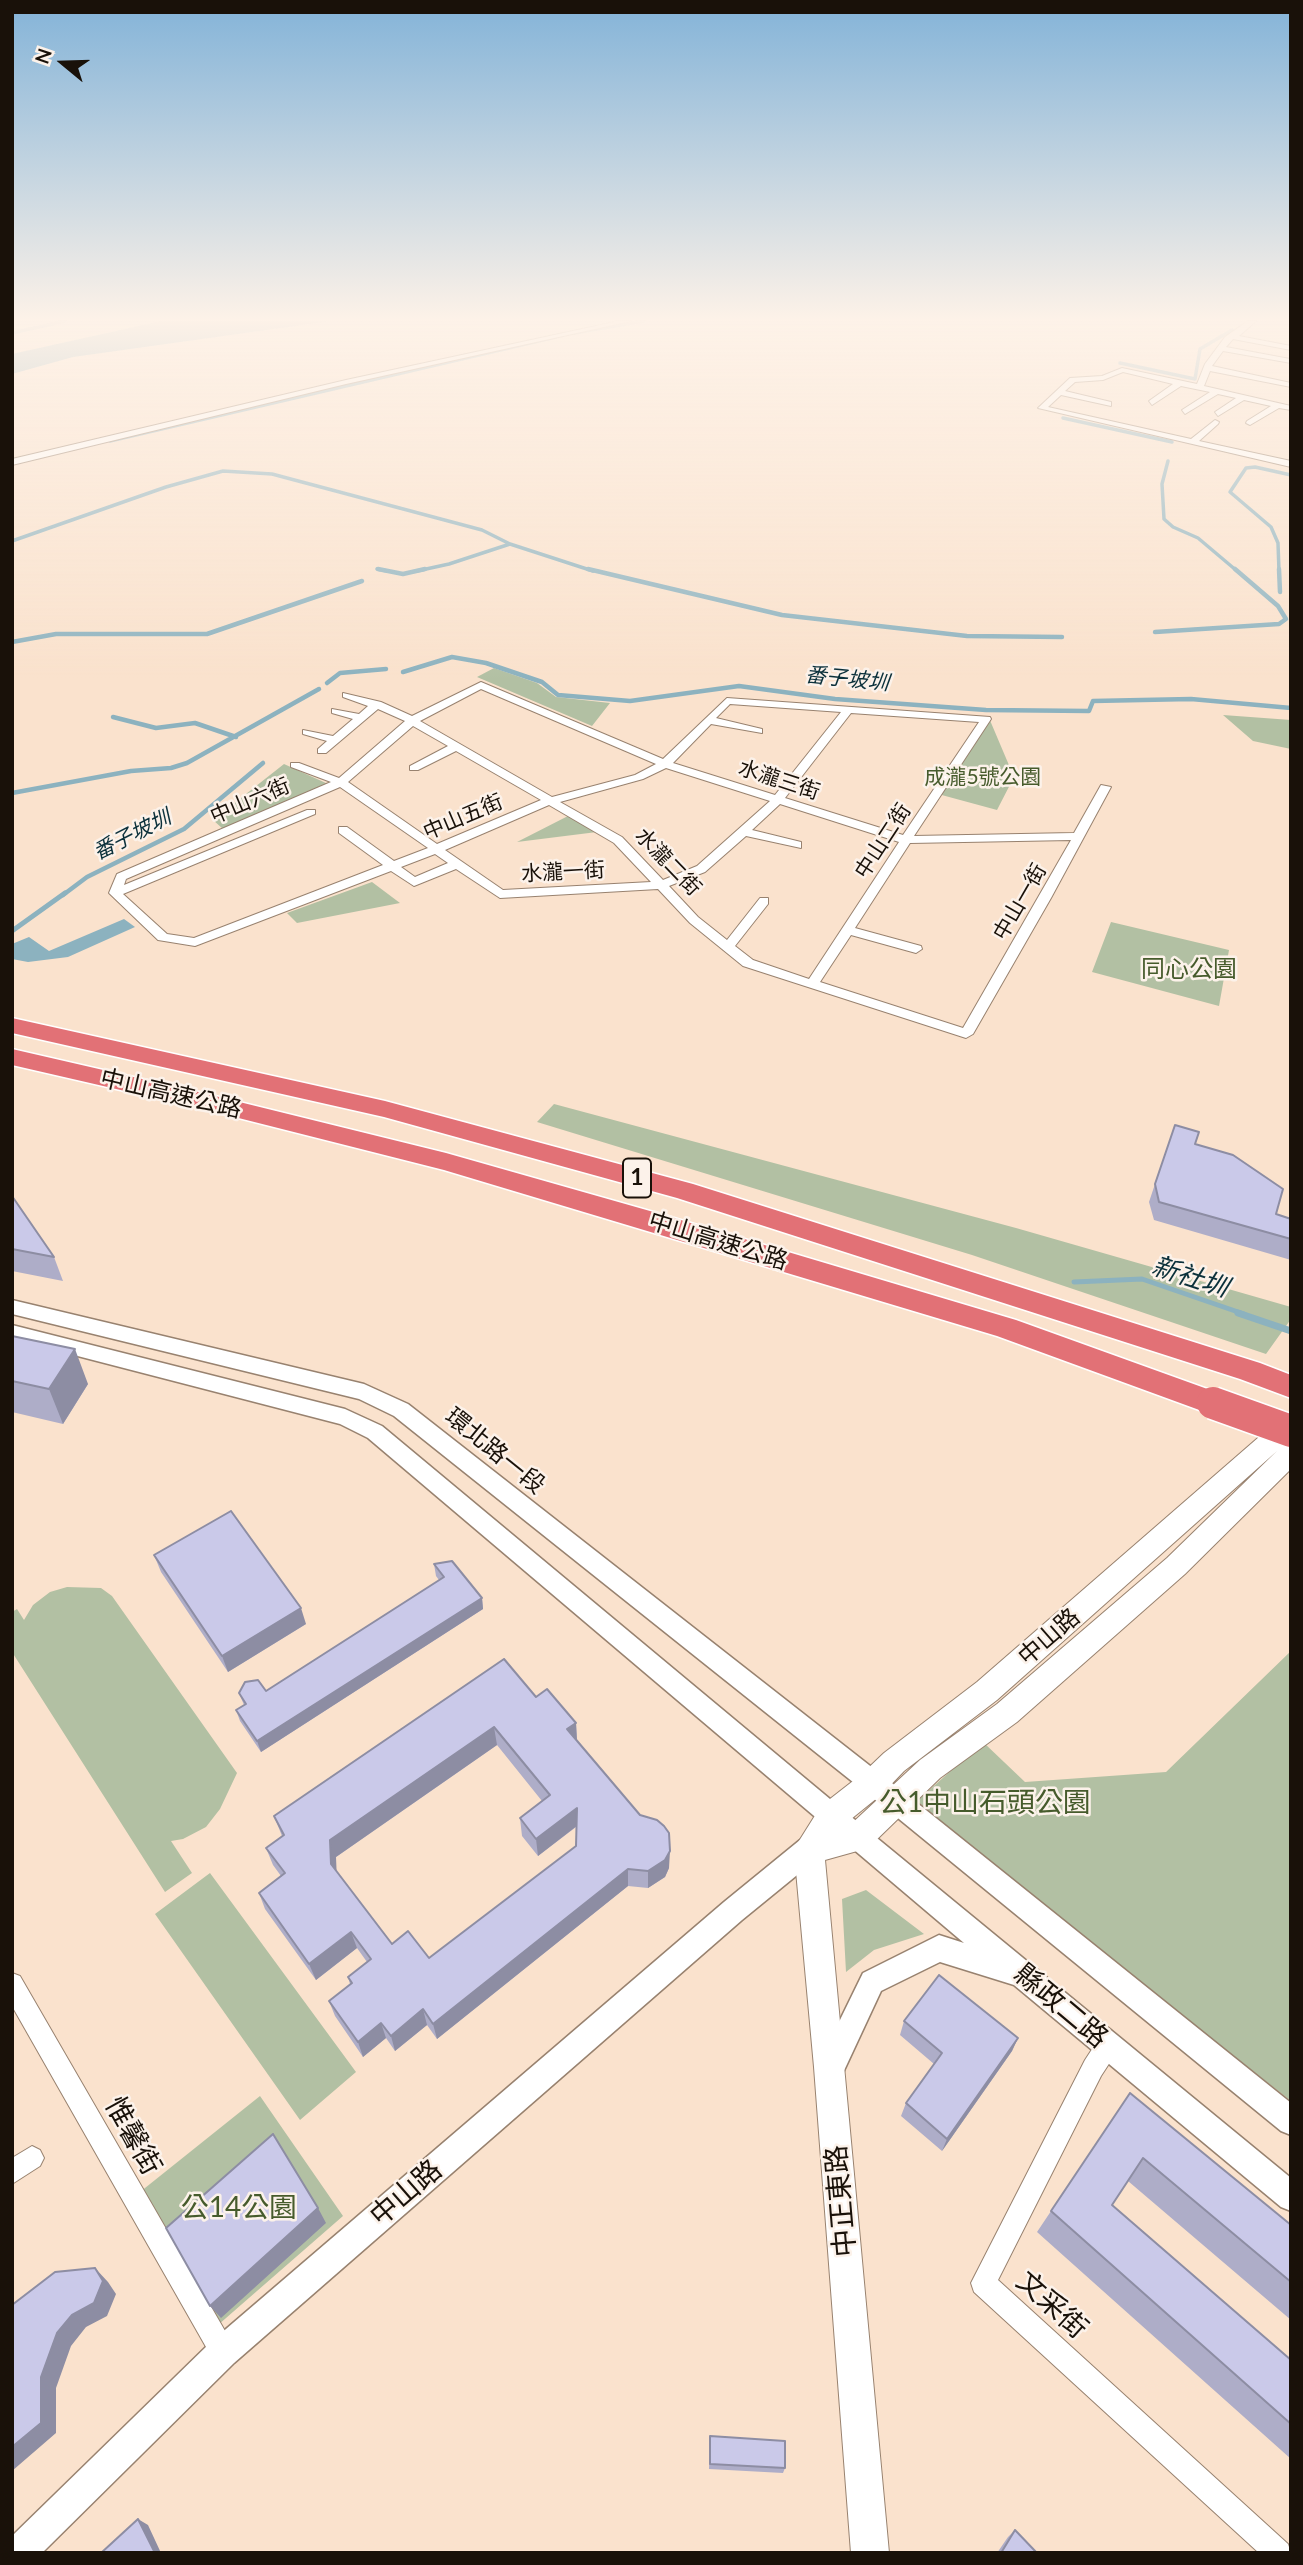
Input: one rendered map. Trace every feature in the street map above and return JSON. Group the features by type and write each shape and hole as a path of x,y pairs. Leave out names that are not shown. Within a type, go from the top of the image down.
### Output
{"highway":[{"name":"中山高速公路","path":"12,1025 385,1109 671,1188 1250,1371 1291,1387"},
{"name":"中山高速公路","path":"12,1058 203,1101 419,1155 638,1217 1006,1328 1291,1431"}],"main road":[{"name":"中山路","path":"809,1849 831,1816 872,1784 894,1762 987,1691 1291,1424"},
{"name":"中山路","path":"809,1849 857,1838 930,1769 1007,1713 1176,1566 1291,1453"},
{"name":"中正東路","path":"809,1849 830,2067 870,2553"}],"street":[{"path":"12,462 101,441"},
{"path":"1187,441 1291,464"},
{"name":"中山六街","path":"115,893 121,877 341,782 412,721 481,685"},
{"name":"水瀧三街","path":"481,685 665,764 906,840 1079,835"},
{"name":"水瀧二街","path":"347,695 377,704 412,721 618,840 694,920 748,963 966,1034"},
{"name":"中山五街","path":"115,893 163,937 195,942 437,849 549,801 639,777 665,764 727,701 846,711"},
{"path":"322,751 377,704"},
{"path":"336,711 361,718"},
{"name":"中山二街","path":"813,984 986,719 846,711"},
{"name":"水瀧一街","path":"295,765 341,782 500,894 660,885 701,869 744,832 778,799 846,711"},
{"path":"709,720 758,731"},
{"path":"307,732 336,740"},
{"path":"414,768 455,747"},
{"name":"中山一街","path":"966,1034 1105,787"},
{"path":"115,893 311,812"},
{"path":"343,830 414,882 457,864"},
{"path":"744,832 797,845"},
{"path":"728,947 764,901"},
{"path":"848,930 916,949"},
{"name":"環北路一段","path":"12,1307 364,1392 401,1410 872,1784"},
{"path":"12,1332 345,1417 376,1432 831,1816"},
{"path":"872,1784 1291,2121"},
{"name":"縣政二路","path":"831,1816 1291,2197"},
{"name":"中山路","path":"18,2553 223,2352 733,1911 809,1849"},
{"path":"830,2067 872,1983 939,1948 1026,1978"},
{"name":"惟馨街","path":"12,1984 223,2352"},
{"name":"文采街","path":"1108,2045 1093,2068 983,2283 1279,2553"},
{"path":"12,2172 32,2158"}],"green space":[{"path":"494,668 537,683 556,697 610,703 592,726 477,677"},
{"path":"1223,715 1291,720 1291,749 1253,741"},
{"name":"成瀧5號公園","path":"989,718 1014,777 997,810 938,794"},
{"path":"284,764 328,784 223,829 213,820"},
{"path":"568,816 597,832 517,842"},
{"path":"372,882 400,903 297,923 287,913"},
{"name":"同心公園","path":"1111,922 1229,950 1219,1006 1092,972"},
{"path":"554,1104 1016,1228 1291,1307 1291,1319 1266,1354 972,1255 537,1122"},
{"path":"67,1587 101,1588 112,1596 237,1773 220,1809 206,1827 183,1839 171,1841 192,1873 165,1892 12,1652 12,1612 17,1609 24,1620 33,1605 50,1592"},
{"name":"公1中山石頭公園","path":"1291,1651 1291,2101 1050,1912 917,1801 983,1742 1025,1782 1166,1772"},
{"path":"210,1873 356,2072 300,2120 155,1914"},
{"path":"866,1890 924,1934 874,1950 846,1972 842,1899"},
{"name":"公14公園","path":"260,2096 343,2216 218,2325 140,2192"}],"water":[{"path":"124,919 135,927 68,957 28,962 12,959 12,944 29,937 49,951"}],"building":[{"path":"1175,1125 1199,1132 1195,1144 1233,1155 1283,1189 1276,1214 1291,1219 1291,1239 1159,1202 1155,1184"},
{"path":"12,1196 54,1257 12,1249"},
{"path":"12,1336 75,1349 49,1389 12,1381"},
{"path":"231,1511 301,1608 222,1656 154,1555"},
{"path":"452,1561 482,1598 257,1741 236,1710 246,1704 239,1693 245,1682 258,1680 266,1691 444,1577 434,1564"},
{"path":"504,1659 536,1697 547,1689 576,1723 567,1729 640,1815 657,1820 664,1826 669,1833 670,1851 665,1860 648,1871 628,1869 433,2024 423,2009 391,2036 381,2023 358,2042 329,2001 352,1983 348,1977 371,1959 351,1932 309,1964 259,1893 285,1873 266,1848 284,1835 274,1816","holes":["494,1727 550,1795 520,1818 536,1839 577,1808 576,1846 429,1958 408,1931 392,1944 331,1864 330,1840"]},
{"path":"939,1975 1018,2038 947,2139 906,2103 942,2053 904,2021"},
{"path":"1130,2093 1291,2225 1291,2282 1143,2158 1112,2205 1291,2360 1291,2424 1051,2211"},
{"path":"273,2134 318,2208 210,2306 166,2228"},
{"path":"95,2268 103,2281 94,2303 72,2315 57,2333 41,2377 41,2423 12,2447 12,2305 55,2272"},
{"path":"710,2436 785,2441 785,2468 710,2464"},
{"path":"138,2519 155,2553 101,2553"},
{"path":"1015,2530 1037,2553 1001,2553"}],"waterway":[{"path":"1166,441 1172,442"},
{"path":"1168,461 1162,484 1164,519 1173,527 1198,538 1237,571"},
{"path":"1279,571 1278,543 1271,527 1230,492 1246,468 1255,467 1291,475"},
{"path":"12,541 166,487 223,471 272,474 482,530 510,544"},
{"path":"417,571 449,564 510,544"},
{"path":"510,544 593,571"},
{"path":"377,569 387,571"},
{"path":"378,569 403,574 425,569"},
{"path":"588,569 782,615 967,636 1062,637"},
{"path":"1155,632 1279,624 1286,619 1278,606 1235,569"},
{"path":"1279,569 1280,592"},
{"path":"12,642 56,634 207,634 362,581"},
{"name":"番子坡圳","path":"403,672 452,657 486,663 542,682 558,695 630,701 739,686 835,699 986,710 1089,711 1093,701 1191,699 1291,708"},
{"path":"327,683 340,673 386,669"},
{"path":"234,736 319,689"},
{"path":"113,717 156,728 195,723 234,736"},
{"path":"12,793 131,771 171,768 187,763 234,736"},
{"name":"番子坡圳","path":"63,895 87,877 184,829 263,763"},
{"name":"番子坡圳","path":"12,931 65,893"},
{"name":"新社圳","path":"1074,1282 1142,1279 1244,1314"},
{"name":"新社圳","path":"1238,1313 1291,1331"}]}
